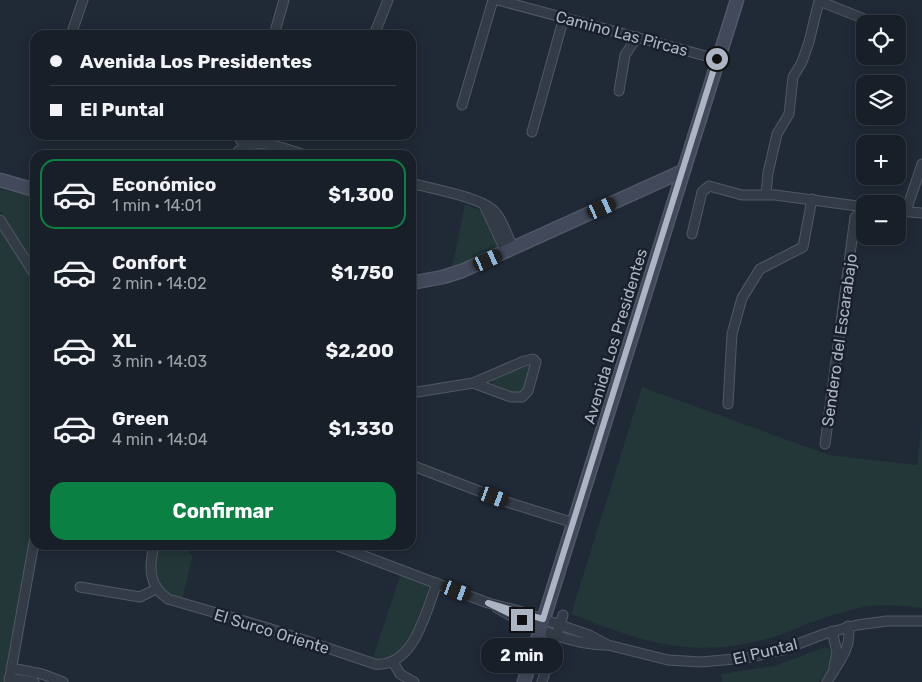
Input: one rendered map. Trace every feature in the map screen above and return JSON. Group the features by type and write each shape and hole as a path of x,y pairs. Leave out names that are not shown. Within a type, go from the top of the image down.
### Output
{"street":[{"path":"73,29 82,0"},
{"path":"275,30 284,0"},
{"path":"376,30 388,0"},
{"path":"462,105 492,0"},
{"name":"Camino Las Pircas","path":"498,0 513,2 717,59"},
{"name":"Avenida Los Presidentes","path":"524,682 682,171 737,0"},
{"path":"766,194 777,134 789,114 793,77 802,62 809,42 819,1 856,16"},
{"path":"532,132 564,17"},
{"path":"618,91 625,55 637,37"},
{"path":"241,140 246,146"},
{"path":"241,150 246,146 264,144 287,150"},
{"path":"906,202 922,164"},
{"path":"416,282 453,274 682,171"},
{"path":"0,180 30,189"},
{"path":"416,184 482,203 497,214 510,250"},
{"path":"692,234 705,188 711,187 742,195 766,194 812,199 856,207"},
{"path":"728,404 732,334 742,298 760,269 803,247 812,199"},
{"path":"906,211 922,213"},
{"name":"Sendero del Escarabajo","path":"825,444 856,216"},
{"path":"0,220 30,267"},
{"path":"416,392 474,383 524,360 533,359 536,362 528,391 522,398 474,383"},
{"path":"416,467 510,503 574,523"},
{"path":"33,550 9,680 34,682"},
{"path":"80,588 140,597 156,588 150,572 153,550"},
{"name":"El Puntal","path":"349,550 437,582 542,624 557,634 586,643 608,645 668,660 713,662 765,655 848,626 887,621 922,621"},
{"path":"414,682 400,674 393,662 401,657 411,646 437,582"},
{"name":"El Surco Oriente","path":"156,588 168,599 180,604 268,628 375,664 393,662"},
{"path":"542,682 561,620"},
{"name":"El Puntal","path":"542,624 561,620 608,645"},
{"path":"827,682 848,645 850,638 848,626"},
{"path":"832,631 836,652 834,670"},
{"path":"11,668 42,674 63,682"}],"shaded area":[{"path":"0,189 30,196 30,260 0,211"},
{"path":"465,204 482,211 500,244 497,249 452,268"},
{"path":"0,228 30,277 30,539 3,682 0,682"},
{"path":"529,364 531,367 521,393 513,394 492,384 492,379 516,367"},
{"path":"642,387 829,455 917,465 922,422 922,608 878,605 849,610 771,638 717,647 668,645 645,640 571,614"},
{"path":"157,550 190,550 189,554 193,555 182,600 172,596 160,586 155,572"},
{"path":"401,573 428,584 428,592 410,638 403,648 395,655 385,658 373,657"},
{"path":"826,647 834,652 829,668 819,682 722,682 721,674 774,666"}],"route":[{"path":"522,620 488,603 543,619 717,59"}]}
